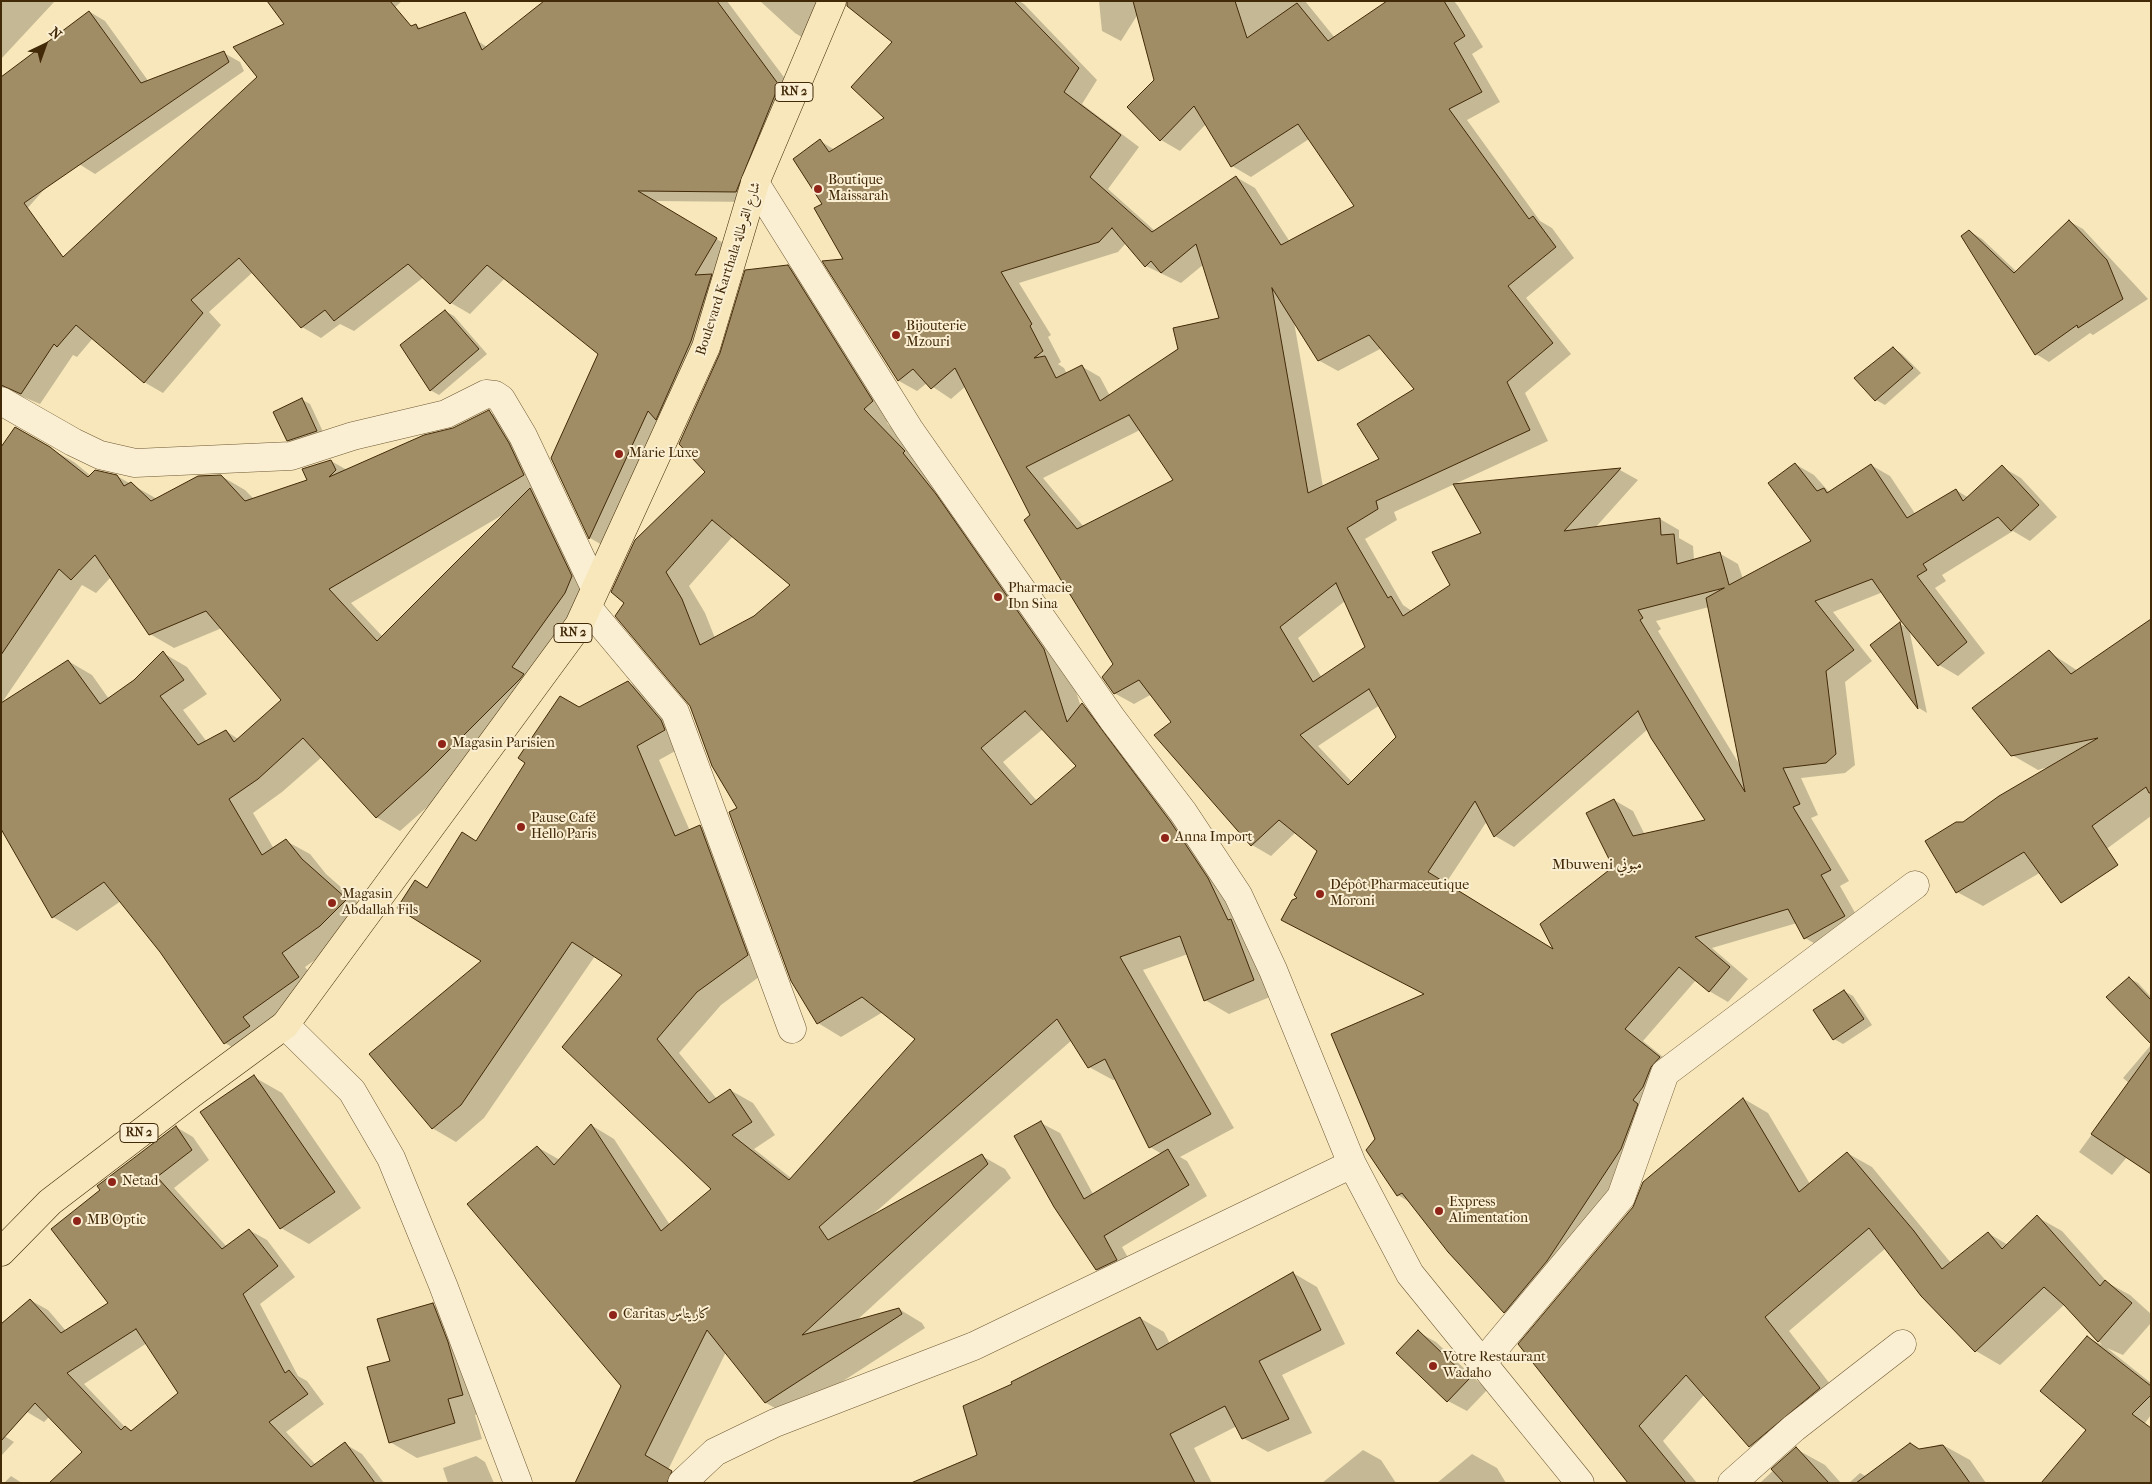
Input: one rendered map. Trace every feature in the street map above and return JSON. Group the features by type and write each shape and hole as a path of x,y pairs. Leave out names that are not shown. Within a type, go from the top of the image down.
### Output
{"main road":[{"name":"Boulevard Karthala شارع القرطالة","path":"1,1252 50,1202 285,1025 579,626 706,347 755,183 832,1"}],"street":[{"path":"755,183 909,429 1113,720 1183,812 1238,895 1273,970 1352,1164 1410,1274 1484,1362 1580,1483"},
{"path":"1,401 73,442 100,455 136,463 291,456 353,436 446,414 486,394 495,395 501,399 523,436 591,598 675,712 792,1029"},
{"path":"1484,1362 1621,1197 1665,1073 1915,885"},
{"path":"285,1025 352,1091 391,1158 442,1284 518,1483"},
{"path":"682,1483 715,1452 767,1427 974,1346 1352,1164"},
{"path":"1732,1483 1794,1428 1902,1344"}],"building":[{"path":"267,1 390,1 411,26 416,24 418,29 465,12 482,50 544,1 717,1 779,85 736,192 638,191 717,238 695,275 712,274 691,341 656,420 648,411 589,539 551,458 598,354 487,265 450,304 408,264 334,321 325,310 301,328 239,258 191,300 203,313 144,383 76,325 57,347 54,344 21,394 1,385 1,77 89,11 141,83 224,51 229,62 24,203 63,257 257,77 233,47 284,24"},
{"path":"847,1 1014,1 1079,68 1064,92 1121,135 1090,177 1152,232 1236,176 1281,245 1354,206 1298,124 1231,167 1194,106 1160,141 1127,107 1154,80 1133,1 1235,1 1247,38 1297,3 1328,41 1387,1 1444,1 1465,36 1454,43 1482,92 1449,109 1529,219 1533,216 1556,247 1508,286 1553,343 1507,382 1530,430 1376,501 1378,509 1347,528 1388,598 1391,596 1403,616 1450,585 1432,552 1481,533 1453,484 1621,468 1564,531 1660,518 1661,535 1674,534 1677,564 1720,552 1729,585 1811,541 1768,483 1795,463 1817,491 1824,488 1827,493 1871,464 1907,518 1956,489 1963,501 2002,465 2039,505 2011,531 1998,517 1923,564 1927,570 1917,576 1967,642 1938,666 1901,621 1872,579 1815,601 1854,650 1826,671 1836,754 1826,763 1783,768 1800,804 1793,807 1831,870 1821,875 1845,916 1804,939 1788,909 1695,937 1730,967 1709,992 1679,967 1625,1029 1660,1057 1651,1067 1643,1087 1633,1100 1638,1104 1621,1149 1547,1261 1504,1313 1448,1252 1402,1193 1397,1196 1366,1150 1375,1139 1331,1034 1424,994 1281,920 1292,900 1297,898 1294,895 1317,851 1279,820 1251,846 1154,735 1171,722 1139,680 1114,694 1102,677 1113,664 1024,520 1030,515 955,368 931,389 913,369 898,381 822,261 843,259 814,208 822,204 793,159 820,139 829,152 884,118 851,87 892,42 847,6","holes":["1112,228 1145,267 1151,261 1161,273 1196,244 1219,318 1173,328 1178,349 1100,401 1082,365 1056,378 1045,356 1034,358 1043,351 1030,326 1032,324 1001,272 1099,242","1272,288 1318,361 1369,335 1414,389 1357,424 1379,459 1308,493","1129,415 1173,480 1077,529 1026,467","1336,583 1365,647 1313,682 1280,627","1724,588 1706,598 1745,792 1640,620 1643,618 1638,610","1369,689 1396,737 1348,785 1300,735","1638,711 1651,738 1705,820 1633,836 1614,799 1586,813 1613,867 1540,924 1553,949 1428,872 1475,801 1494,837"]},
{"path":"2069,220 2107,260 2123,299 2078,328 2077,325 2035,355 1961,236 1969,230 2014,273"},
{"path":"788,265 873,401 864,409 905,451 903,453 936,494 1044,649 1067,722 1082,703 1170,821 1208,878 1228,920 1231,919 1254,980 1204,1001 1180,936 1120,957 1211,1114 1149,1148 1105,1059 1088,1068 1057,1019 819,1227 828,1240 982,1154 988,1164 802,1335 899,1308 902,1314 765,1403 707,1330 645,1455 672,1471 667,1483 575,1483 621,1386 467,1204 537,1146 554,1165 591,1124 661,1231 711,1189 562,1047 622,975 572,942 461,1105 432,1129 369,1054 481,961 397,908 415,880 427,888 462,832 476,841 525,763 518,758 560,696 579,707 628,681 661,720 665,730 637,746 675,836 700,825 748,955 697,992 657,1039 709,1103 730,1089 752,1122 732,1135 789,1180 915,1039 862,997 817,1024 791,981 729,812 737,808 712,766 690,706 615,616 624,603 611,592 635,540 705,472 679,444 720,353 745,270","holes":["712,520 790,585 754,616 700,645 682,599 666,572","1025,711 1076,766 1031,805 981,748"]},
{"path":"445,310 479,349 430,391 400,345"},
{"path":"1893,347 1913,368 1875,401 1854,378"},
{"path":"302,398 317,431 287,441 273,412"},
{"path":"489,410 509,443 524,475 329,589 377,641 530,488 572,576 565,593 512,667 524,674 520,679 427,772 376,818 303,738 258,779 229,799 262,855 286,839 302,859 347,899 320,926 282,953 299,977 243,1017 250,1026 224,1044 160,952 104,882 52,918 1,829 1,703 68,660 100,704 134,680 163,651 184,680 160,696 198,745 226,730 234,742 281,700 206,611 149,635 95,555 71,580 59,569 1,655 1,447 15,427 50,447 88,477 95,470 117,475 124,486 131,482 151,501 198,476 221,475 245,501 307,480 302,469 331,460 336,470 329,477 424,435 453,428"},
{"path":"2151,619 2151,793 2149,793 2146,787 2092,826 2118,865 2061,903 2024,852 1956,893 1925,841 1956,822 1963,822 1999,796 2098,738 2011,756 1972,708 2049,650 2071,674"},
{"path":"1900,622 1918,709 1870,645"},
{"path":"2129,977 2151,1000 2151,1044 2106,997"},
{"path":"1844,990 1864,1019 1833,1040 1813,1010"},
{"path":"2151,1051 2151,1174 2091,1134"},
{"path":"254,1075 335,1192 280,1229 200,1112"},
{"path":"1743,1098 1799,1192 1847,1152 1914,1231 1942,1269 1988,1232 2002,1249 2037,1215 2100,1286 2105,1280 2132,1303 2098,1342 2064,1305 2044,1287 1975,1352 1921,1296 1869,1228 1765,1317 1820,1388 1749,1447 1686,1375 1639,1426 1686,1483 1628,1483 1518,1344 1633,1207 1643,1182"},
{"path":"1041,1121 1084,1199 1168,1149 1189,1185 1104,1236 1117,1260 1096,1270 1054,1207 1014,1136"},
{"path":"176,1126 192,1150 157,1177 222,1249 249,1229 278,1266 243,1294 285,1373 289,1370 308,1394 269,1422 311,1467 345,1442 375,1483 49,1483 82,1452 35,1403 1,1441 1,1324 30,1299 61,1333 108,1303 51,1229 100,1190 97,1186","holes":["136,1329 178,1393 131,1431 125,1426 121,1430 67,1373"]},
{"path":"1293,1272 1321,1330 1259,1361 1289,1419 1242,1439 1225,1406 1170,1434 1195,1483 911,1483 977,1455 963,1406 1012,1384 1011,1382 1140,1317 1157,1350"},
{"path":"433,1303 448,1342 463,1395 448,1399 455,1423 389,1443 367,1367 390,1361 377,1319"},
{"name":"Votre Restaurant Wadaho","path":"1418,1330 1469,1379 1447,1402 1396,1353"},
{"path":"2087,1336 2151,1386 2151,1395 2132,1414 2151,1428 2151,1483 2041,1483 2086,1430 2040,1391"},
{"path":"1910,1443 1919,1449 1943,1445 1970,1483 1856,1483"},
{"path":"1796,1447 1829,1483 1784,1483 1771,1469"}],"place":[{"name":"Boutique Maissarah","path":"818,189"},
{"name":"Bijouterie Mzouri","path":"896,335"},
{"name":"Marie Luxe","path":"619,454"},
{"name":"Pharmacie Ibn Sina","path":"998,597"},
{"name":"Magasin Parisien","path":"442,744"},
{"name":"Pause Café Hello Paris","path":"521,827"},
{"name":"Anna Import","path":"1165,838"},
{"name":"Dépôt Pharmaceutique Moroni","path":"1320,894"},
{"name":"Magasin Abdallah Fils","path":"332,903"},
{"name":"Netad","path":"112,1182"},
{"name":"Express Alimentation","path":"1439,1211"},
{"name":"MB Optic","path":"77,1221"},
{"name":"Caritas كاريتاس","path":"613,1315"},
{"name":"Votre Restaurant Wadaho","path":"1433,1366"}],"district":[{"name":"Mbuweni مبوني","path":"1597,865"}]}
